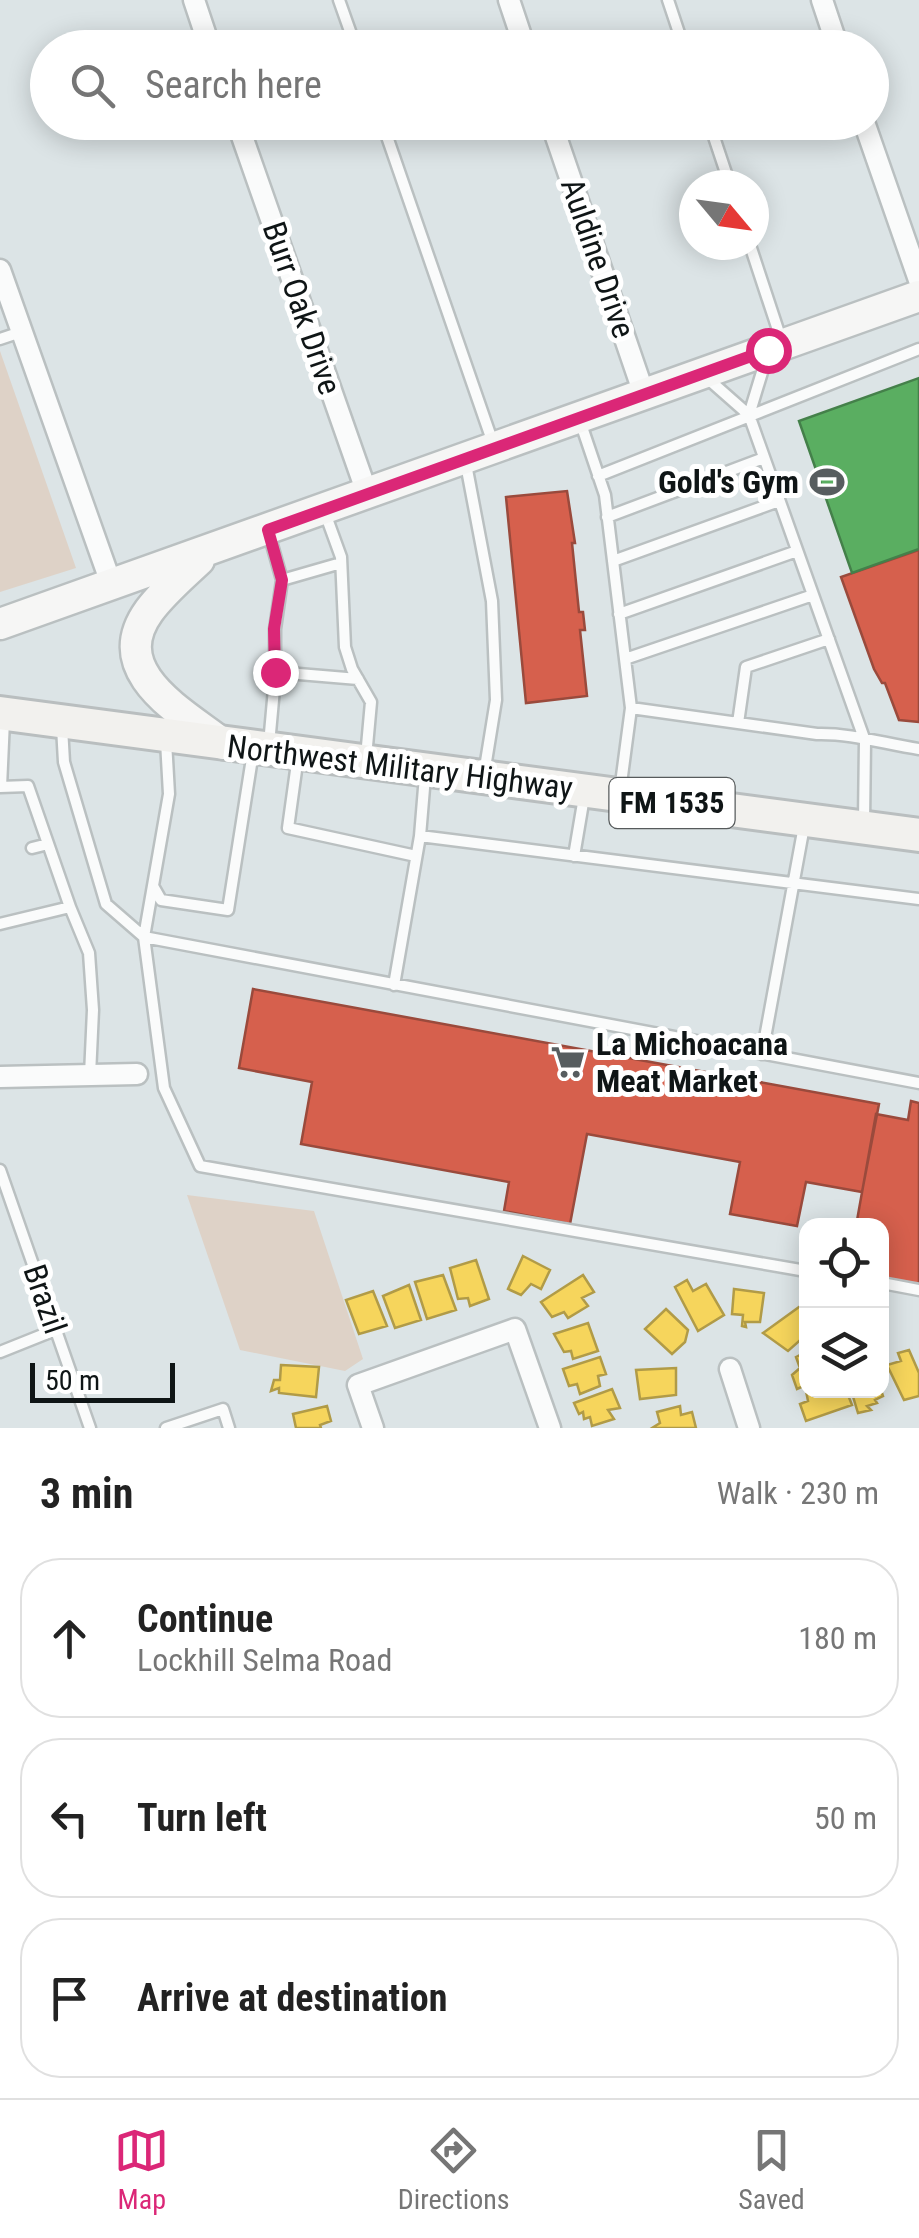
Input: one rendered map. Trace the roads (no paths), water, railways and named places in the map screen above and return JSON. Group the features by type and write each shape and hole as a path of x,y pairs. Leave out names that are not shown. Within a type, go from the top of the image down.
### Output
{"main road":[{"path":"0,624 919,296"},
{"path":"208,551 148,612 135,641 136,658 142,676 155,690 261,749"},
{"name":"Northwest Military Highway","path":"2,714 919,835"}],"street":[{"path":"194,0 204,30"},
{"path":"509,0 520,30"},
{"path":"822,0 832,30"},
{"name":"Burr Oak Drive","path":"243,140 368,493"},
{"name":"Auldine Drive","path":"557,140 644,394"},
{"path":"870,140 919,280"},
{"path":"0,270 112,586"},
{"path":"0,1078 136,1074"},
{"path":"373,1428 358,1385 515,1329 550,1428"},
{"path":"730,1368 748,1428"}],"lane":[{"path":"340,0 350,30"},
{"path":"668,0 678,30"},
{"path":"388,140 494,447"},
{"path":"715,140 725,170"},
{"path":"748,415 776,348 754,260"},
{"path":"0,339 22,332"},
{"path":"598,476 919,349"},
{"path":"702,374 748,415 866,740 864,828"},
{"path":"578,418 607,517 631,708 620,796"},
{"path":"465,458 492,601 496,700 483,778"},
{"path":"607,517 764,458"},
{"path":"613,561 779,501"},
{"path":"324,509 341,563 345,647 371,702 365,762"},
{"path":"153,886 161,900 228,910 275,672 274,629 282,580 268,530"},
{"path":"620,614 797,551"},
{"path":"282,580 341,563"},
{"path":"625,659 813,594"},
{"path":"738,723 746,667 829,639"},
{"path":"275,672 358,679"},
{"path":"631,708 817,734 844,733 919,749"},
{"path":"2,714 1,788 28,786 90,953 90,1075"},
{"path":"62,722 64,762 106,904 144,937 919,1083"},
{"path":"166,736 168,794 144,937 164,1088 200,1166 799,1269"},
{"path":"261,749 288,828 416,856"},
{"path":"394,985 420,836 426,770"},
{"path":"574,856 585,791"},
{"path":"762,1054 806,820"},
{"path":"420,836 919,899"},
{"path":"32,848 48,844"},
{"path":"0,924 70,907"},
{"name":"Brazil","path":"0,1170 90,1428"},
{"path":"889,1285 919,1290"},
{"path":"0,1352 55,1330"},
{"path":"166,1428 223,1409 229,1428"}],"place":[{"name":"Gold's Gym","path":"827,482"},
{"name":"La Michoacana Meat Market","path":"568,1062"}]}
